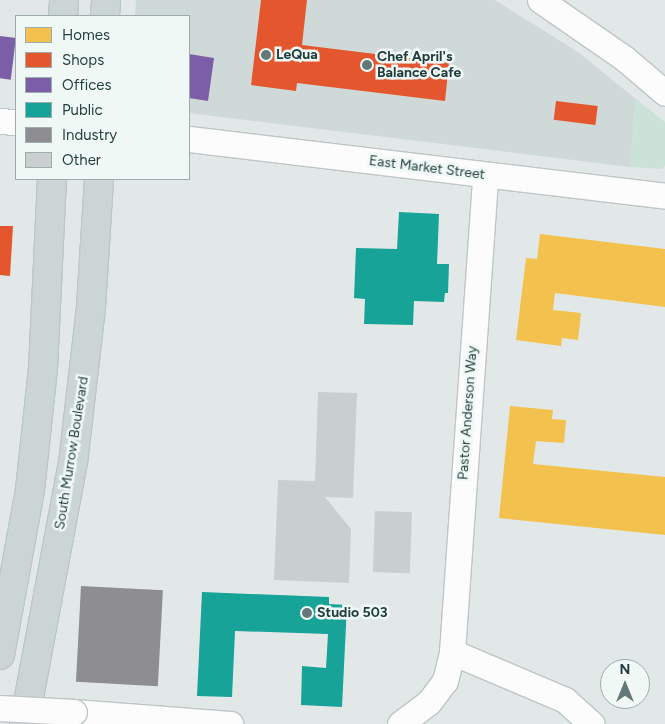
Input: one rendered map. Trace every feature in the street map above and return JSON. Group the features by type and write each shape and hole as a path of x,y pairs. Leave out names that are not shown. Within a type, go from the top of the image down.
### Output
{"main road":[{"path":"63,15 64,0"},
{"path":"105,15 106,0"},
{"path":"0,655 30,490 43,369 52,180"},
{"name":"South Murrow Boulevard","path":"24,724 75,454 91,306 99,180"}],"street":[{"path":"540,0 624,58 665,92"},
{"path":"0,120 15,122"},
{"name":"East Market Street","path":"190,139 663,195"},
{"name":"Pastor Anderson Way","path":"400,724 429,702 445,680 452,652 485,174"},
{"path":"452,652 565,700 592,724"},
{"path":"0,708 231,724"}],"shaded area":[{"path":"136,0 495,0 578,52 636,99 630,167 190,113 190,15 135,15"}],"green space":[{"path":"636,99 665,122 665,166 661,169 630,167"}],"building: Homes":[{"path":"540,234 665,249 665,307 555,293 553,310 581,313 578,340 562,338 561,346 516,340 526,258 537,259"},
{"path":"510,406 553,410 552,419 566,420 564,443 536,441 533,464 665,477 665,535 499,518"}],"building: Shops":[{"path":"261,0 307,0 302,45 449,63 445,101 297,83 296,91 251,85"},
{"path":"556,101 598,106 595,125 554,120"},
{"path":"0,226 13,226 10,276 0,275"}],"building: Offices":[{"path":"0,36 15,38 11,80 0,78"},
{"path":"190,54 214,58 208,101 190,98"}],"building: Public":[{"path":"399,212 439,214 437,264 449,264 448,293 445,293 444,302 414,301 413,325 364,324 365,299 354,298 356,248 397,249"},
{"path":"202,592 329,597 329,604 347,605 342,707 301,705 302,666 326,668 328,634 235,631 232,697 197,696"}],"building: Industry":[{"path":"81,586 163,590 158,686 76,682"}],"building: Other":[{"path":"318,392 357,393 353,498 325,497 351,529 349,583 274,580 278,480 315,481"},
{"path":"375,511 412,512 410,573 373,572"}],"place":[{"name":"LeQua","path":"266,55"},
{"name":"Chef April's Balance Cafe","path":"367,65"},
{"name":"Studio 503","path":"307,613"}]}
